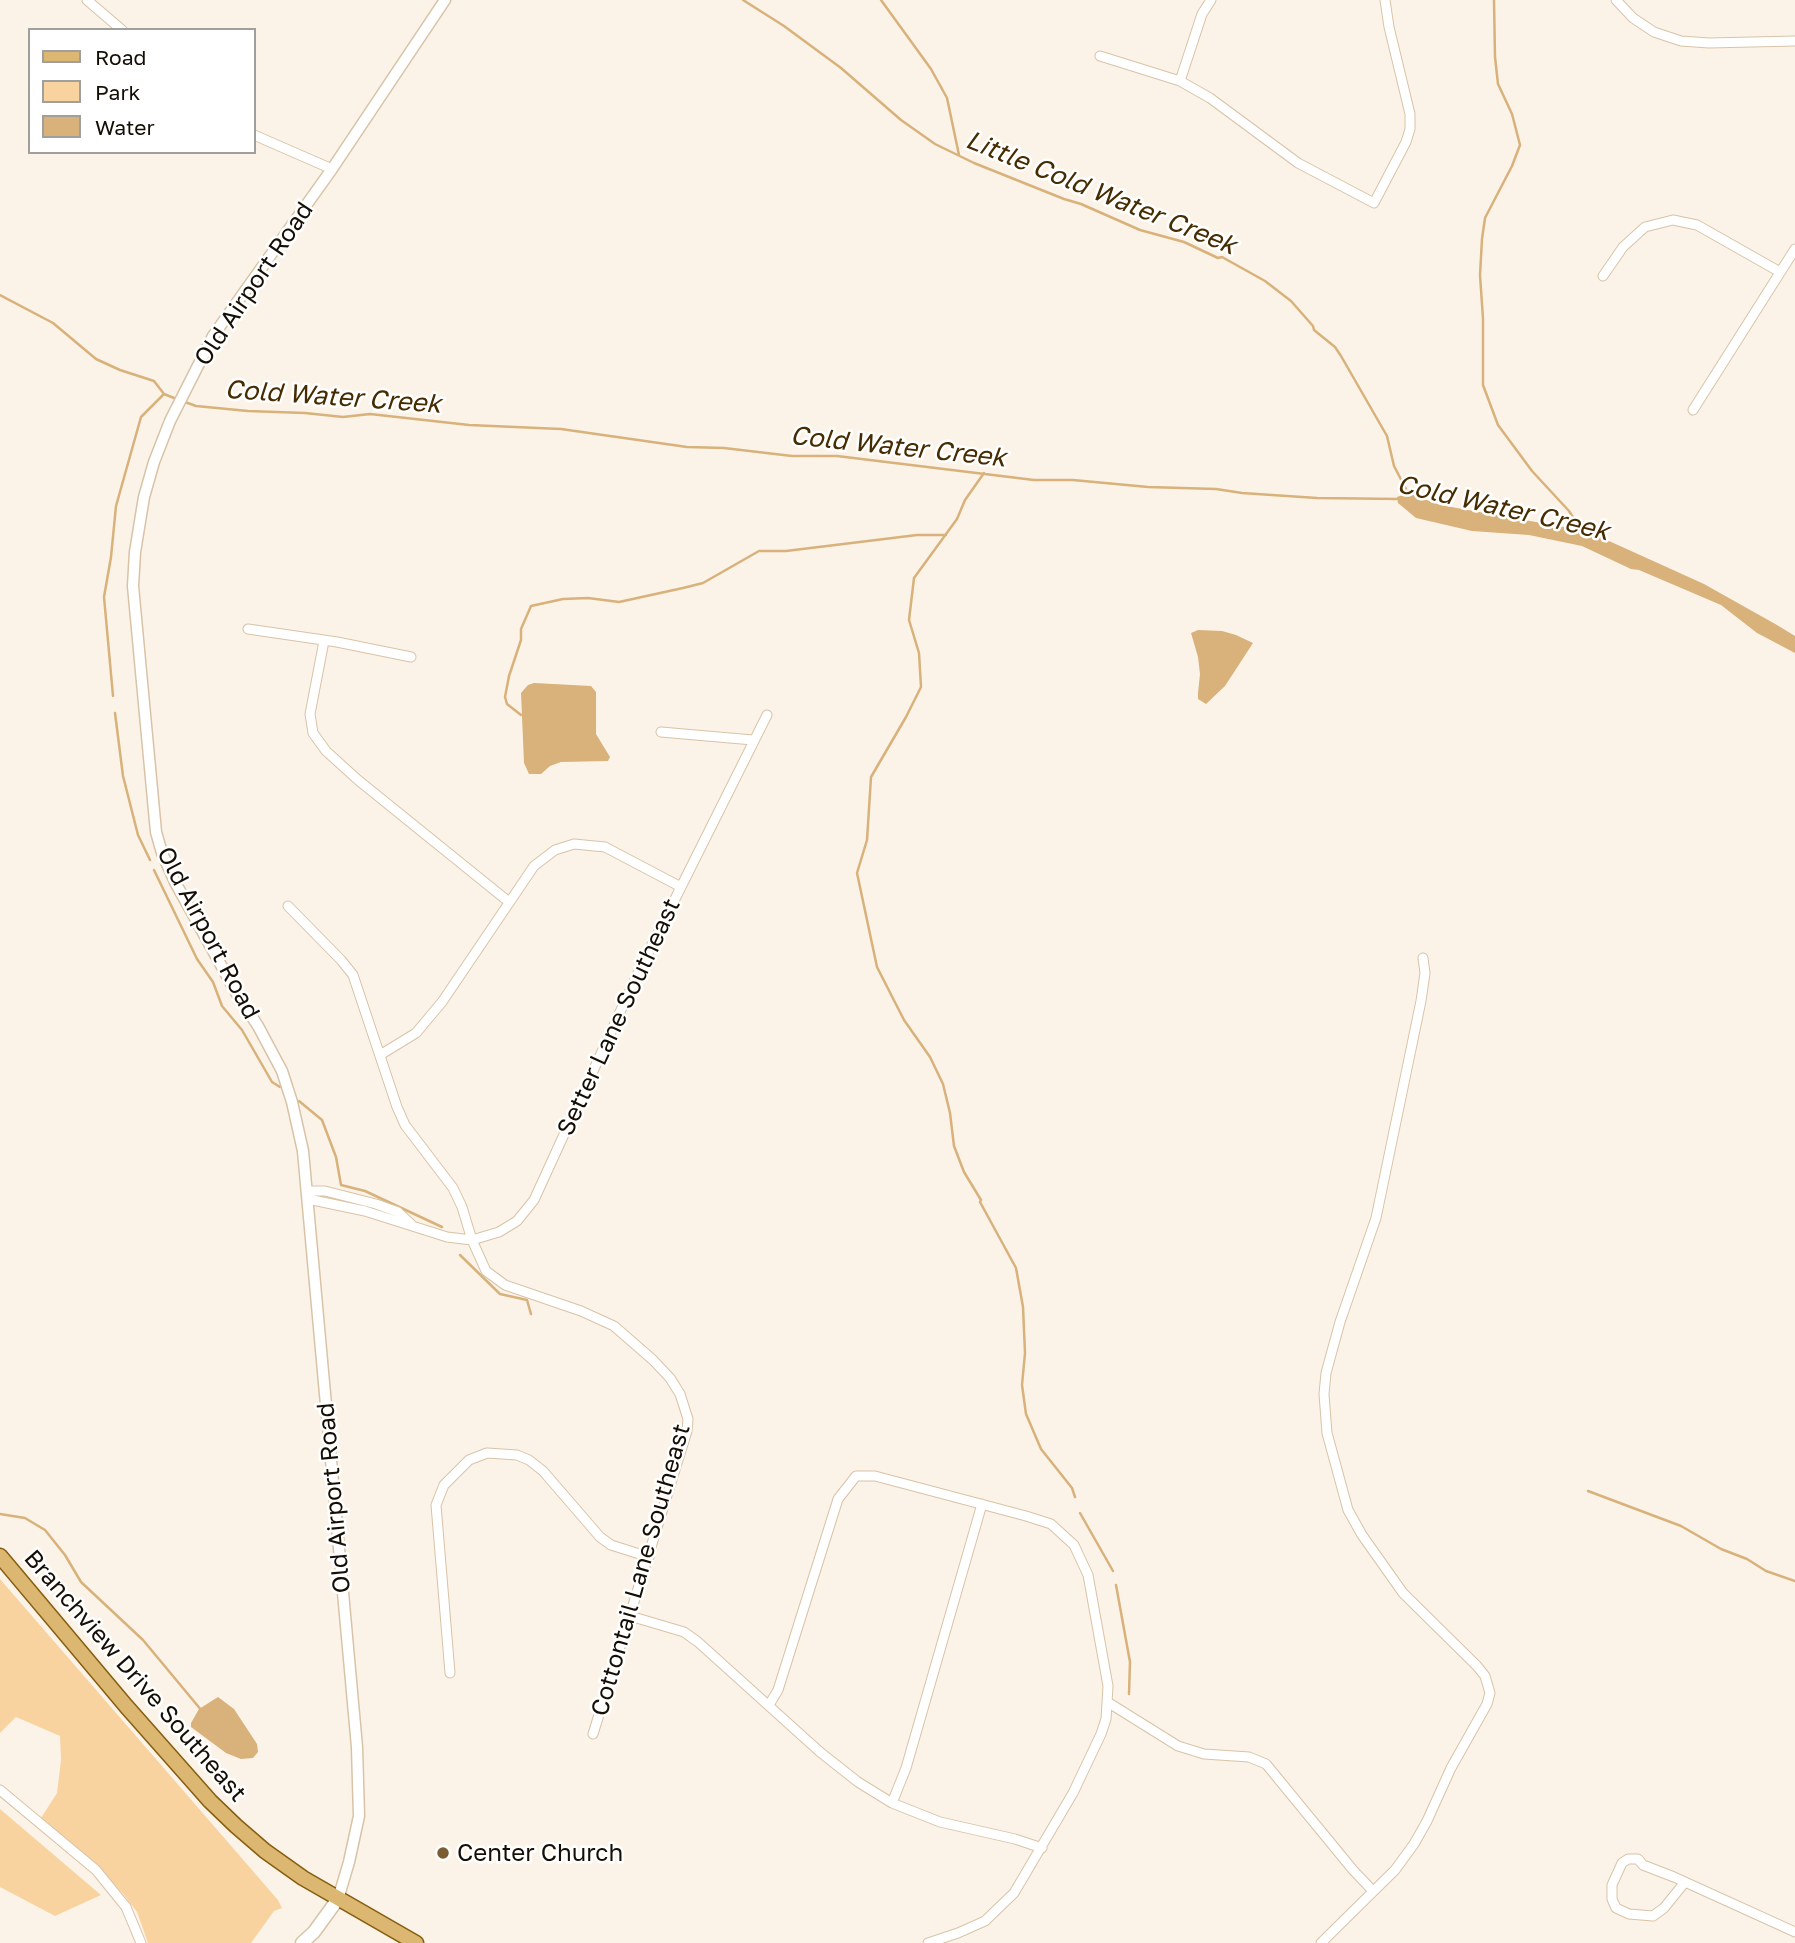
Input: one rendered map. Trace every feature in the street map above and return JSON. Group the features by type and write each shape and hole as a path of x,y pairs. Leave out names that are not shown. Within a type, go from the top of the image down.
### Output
{"main road":[{"name":"Branchview Drive Southeast","path":"0,1556 210,1801 265,1851 338,1899 416,1943"},
{"path":"302,1943 314,1932 338,1899"}],"street":[{"path":"87,0 120,28"},
{"name":"Old Airport Road","path":"338,1899 359,1816 358,1747 303,1151 282,1071 175,882 162,853 156,832 140,672 134,574 137,534 144,497 154,462 185,389 220,326 332,169 445,0"},
{"path":"1180,81 1202,14 1211,0"},
{"path":"1100,56 1180,81 1210,98 1298,163 1374,203 1410,129 1410,114 1385,0"},
{"path":"1616,0 1633,18 1654,32 1681,41 1709,43 1795,40"},
{"path":"256,136 332,169"},
{"path":"1603,275 1623,247 1645,227 1673,220 1697,225 1780,272"},
{"path":"1693,410 1795,250"},
{"path":"248,629 411,657"},
{"path":"324,640 310,714 313,733 326,751 358,780 509,902"},
{"name":"Setter Lane Southeast","path":"307,1195 325,1191 376,1204 398,1212 415,1227 447,1237 472,1240 499,1232 517,1221 534,1200 593,1070 767,715"},
{"path":"661,732 753,740"},
{"path":"380,1055 416,1033 442,1002 534,866 544,856 574,844 605,847 681,887"},
{"name":"Cottontail Lane Southeast","path":"288,906 353,975 388,1085 405,1125 453,1188 486,1271 524,1293 604,1320 627,1336 653,1360 670,1378 680,1394 688,1419 687,1431 593,1734"},
{"path":"1321,1943 1395,1870 1427,1821 1451,1768 1487,1704 1490,1693 1485,1676 1477,1666 1403,1593 1362,1535 1348,1510 1326,1432 1326,1373 1340,1322 1376,1217 1422,1001 1425,973 1423,958"},
{"path":"450,1673 436,1505 444,1485 469,1460 487,1453 517,1455 529,1460 543,1471 600,1537 611,1545 649,1557"},
{"path":"769,1705 778,1690 838,1499 856,1476 875,1476 1051,1524 1074,1545 1088,1575 1106,1674 1109,1703 1101,1734 1073,1793 1014,1893 985,1921 928,1943"},
{"path":"892,1803 906,1768 982,1504"},
{"path":"630,1616 684,1632 820,1752 858,1782 892,1803 940,1822 1042,1848"},
{"path":"1109,1703 1178,1746 1204,1754 1249,1757 1266,1765 1373,1891"},
{"path":"0,1790 59,1837 103,1878 126,1907 141,1943"},
{"path":"1685,1882 1664,1908 1653,1916 1629,1914 1616,1908 1612,1899 1616,1872 1628,1859 1638,1859 1643,1865 1685,1882 1795,1932"}],"green space":[{"path":"0,1579 278,1900 282,1908 274,1911 251,1943 148,1943 137,1912 124,1895 99,1867 41,1818 57,1793 61,1760 60,1736 16,1717 0,1733"},
{"path":"0,1809 101,1895 55,1916 0,1887"}],"water":[{"path":"1408,493 1440,505 1575,529 1584,533 1587,531 1704,584 1777,625 1795,636 1795,653 1757,633 1721,605 1582,546 1529,535 1472,531 1416,518 1398,503 1397,497"},
{"path":"1198,630 1222,631 1253,643 1225,686 1206,704 1198,699 1200,674 1191,633"},
{"path":"534,683 591,686 596,692 596,734 610,757 608,761 561,762 550,766 541,774 529,774 524,763 521,693"},
{"path":"218,1697 234,1709 257,1744 258,1752 253,1758 241,1759 226,1753 191,1727 199,1709"}],"waterway":[{"name":"Little Cold Water Creek","path":"743,0 841,68 901,120 935,144 974,163 1140,230 1184,242 1218,258 1222,257 1265,281 1291,301 1314,330 1335,347 1341,356 1387,436 1394,466 1407,495"},
{"path":"881,0 931,69 947,98 959,155"},
{"path":"1494,0 1498,84 1512,114 1520,145 1485,218 1480,275 1483,385 1498,425 1532,471 1569,511 1574,519 1574,531"},
{"name":"Cold Water Creek","path":"0,295 53,323 96,359 154,381 164,394 179,400"},
{"path":"113,696 104,597 116,506 141,417 163,395"},
{"name":"Cold Water Creek","path":"185,402 196,406 248,411 343,417 370,414 469,425 561,429 687,447 724,448 792,456 837,456 1034,480 1216,489 1317,498 1400,499"},
{"path":"984,473 965,500 957,519 914,578 909,620 919,653 921,687 871,777 867,840 857,873 877,967 904,1020 930,1057 943,1084 954,1146 964,1172 1016,1268 1023,1307 1025,1353 1022,1385 1026,1414 1041,1449 1072,1488 1075,1497"},
{"path":"521,715 507,704 505,697 521,640 521,629 531,606 563,599 588,598 619,602 683,588 703,583 759,551 786,551 917,535 946,535"},
{"path":"115,713 123,776 138,835 150,860"},
{"path":"154,870 197,959 213,982 222,1006 242,1030 272,1082 280,1087"},
{"path":"299,1101 322,1120 336,1157 341,1185 365,1191 442,1227"},
{"path":"460,1255 500,1294 527,1300 531,1314"},
{"path":"1588,1491 1681,1526 1766,1571 1795,1581"},
{"path":"1080,1513 1113,1571"},
{"path":"0,1514 25,1518 45,1530 65,1555 81,1582 143,1640 202,1711"},
{"path":"1116,1585 1130,1662 1129,1694"}],"place":[{"name":"Center Church","path":"443,1853"}]}
